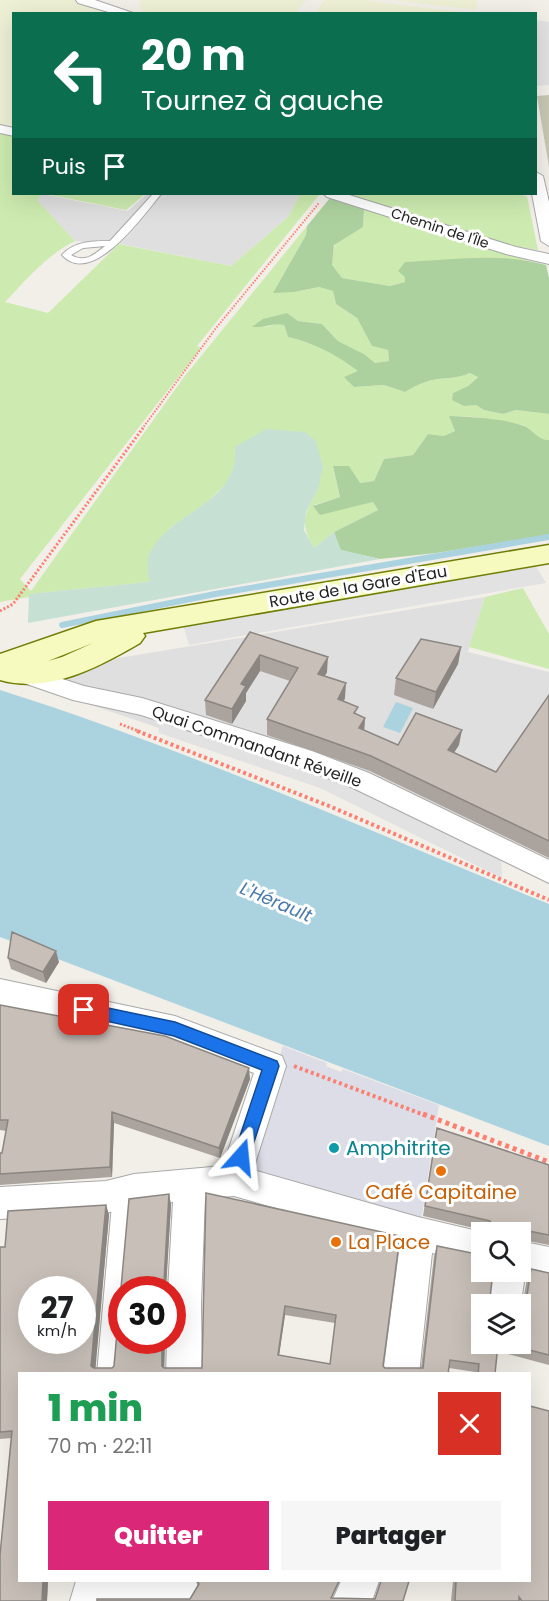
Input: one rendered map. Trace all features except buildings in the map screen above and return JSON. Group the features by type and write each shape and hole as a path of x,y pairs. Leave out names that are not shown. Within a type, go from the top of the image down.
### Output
{"main road":[{"name":"Route de la Gare d'Eau","path":"167,618 73,666 20,672 25,658 96,632 167,618 549,554"}],"street":[{"path":"82,0 125,12 129,0"},
{"path":"537,181 549,241"},
{"name":"Chemin de l'Île","path":"326,198 512,251 549,259"},
{"path":"20,672 69,640"},
{"name":"Quai Commandant Réveille","path":"20,672 81,694 142,707 303,758 360,780 549,872"},
{"path":"0,992 175,1029 271,1066 234,1180"},
{"path":"0,1203 106,1197 122,1193 234,1180 418,1233 471,1245"},
{"path":"184,1372 184,1304 190,1185"},
{"path":"401,1372 418,1233"},
{"path":"531,1260 549,1264"},
{"path":"352,1601 360,1582"},
{"path":"90,1592 178,1590"}],"lane":[{"path":"112,243 156,195"},
{"path":"106,1372 122,1193"}],"path":[{"path":"0,611 13,604 216,328 326,198"},
{"path":"113,721 318,802 549,900"},
{"path":"437,1121 549,1162"}],"shaded area":[{"path":"0,0 73,0 119,12 12,12 12,126 0,126"},
{"path":"142,0 306,0 296,12 148,12 142,11 139,4"},
{"path":"325,0 361,0 461,12 316,12"},
{"path":"392,0 478,0 476,10"},
{"path":"537,20 549,22 549,85 537,86"},
{"path":"549,95 549,167 537,96"},
{"path":"41,195 47,195 128,211 146,195 300,195 289,216 231,266 116,243 75,241 36,200"},
{"path":"266,429 305,432 316,441 323,467 318,489 306,512 304,530 314,548 334,532 341,550 380,559 28,623 29,594 149,582 148,558 159,540 172,527 215,495 226,482 234,466 235,447"},
{"path":"535,565 546,583 189,645 183,624"},
{"path":"485,597 468,652 549,672 549,876 408,812 41,688 107,660"},
{"path":"158,716 314,769 501,857 502,878 320,788 159,733"},
{"path":"283,1046 327,1063 326,1066 341,1072 343,1069 439,1105 420,1228 239,1176"}],"green space":[{"path":"0,131 12,134 12,195 41,195 37,200 75,241 47,260 5,302 48,313 119,244 231,266 289,216 300,195 319,195 197,346 201,348 20,579 31,591 184,377 307,226 306,235 274,292 294,292 319,287 333,291 336,304 357,318 372,346 388,350 389,361 375,363 364,354 338,341 322,324 298,321 287,313 264,328 277,323 284,325 288,337 316,346 351,365 359,371 354,387 384,385 405,392 433,380 470,373 478,376 468,386 453,393 464,406 476,405 484,410 503,414 516,410 549,414 549,440 544,441 523,425 475,417 450,416 455,431 444,436 428,434 413,455 384,459 374,481 360,483 333,467 340,497 314,505 320,514 373,502 378,510 334,532 314,548 306,531 305,518 318,489 236,460 230,480 206,503 169,529 149,582 31,594 29,597 0,602"},
{"path":"51,195 144,195 126,210"},
{"path":"350,195 527,196 538,250 508,245"},
{"path":"330,198 364,209 363,227 334,245 332,265 342,278 390,286 405,282 405,277 398,271 405,262 494,258 546,265 549,278 549,414 516,410 503,414 484,410 476,405 464,406 452,400 453,393 468,386 478,377 470,373 428,381 405,392 384,385 354,387 344,377 358,371 325,350 288,337 284,325 252,327 263,319 287,313 298,321 322,324 338,341 364,354 375,363 389,361 388,350 372,346 357,318 336,304 333,291 319,287 273,293 306,235 307,226"},
{"path":"364,209 529,260 405,262 405,282 390,286 342,278 331,265 335,244 363,227"},
{"path":"449,416 485,418 525,426 541,438 549,440 549,535 436,553 380,559 340,550 334,532 378,510 373,502 320,515 313,506 340,497 333,466 349,466 360,483 374,481 384,459 413,455 428,434 444,436 455,431"},
{"path":"523,588 549,634 549,669 469,647 485,597"}],"water":[{"name":"L'Hérault","path":"0,690 208,764 549,904 549,1146 0,937"},
{"path":"396,702 413,708 400,733 383,727"}],"waterway":[{"path":"62,625 215,594 549,537"}],"place":[{"name":"Amphitrite","path":"334,1148"},
{"name":"Café Capitaine","path":"441,1171"},
{"name":"La Place","path":"336,1242"}],"route":[{"path":"84,1010 175,1029 271,1066 241,1157"}]}
